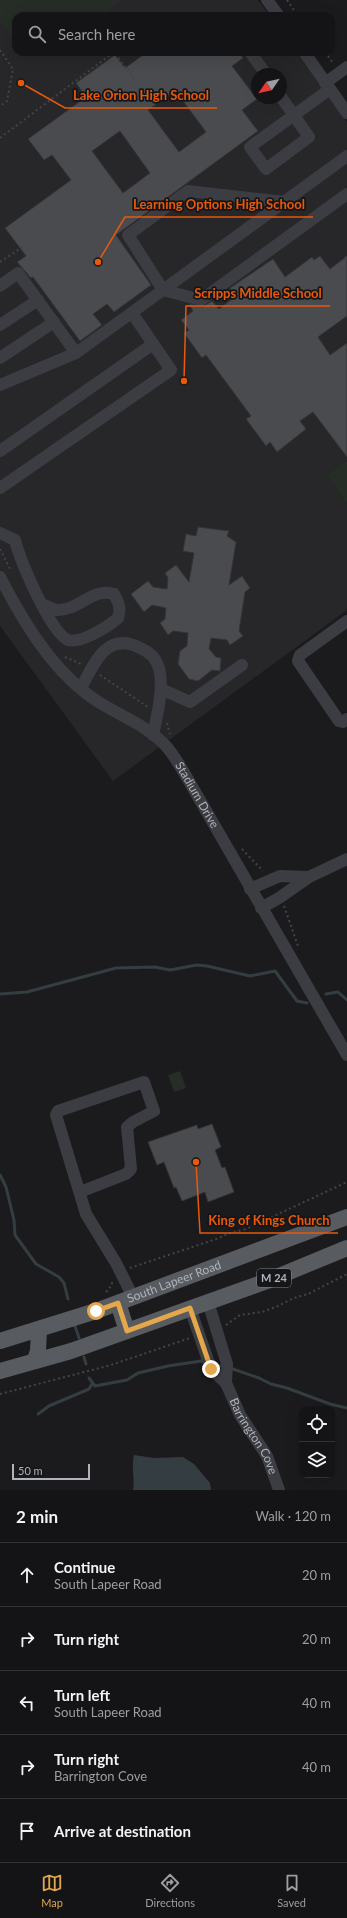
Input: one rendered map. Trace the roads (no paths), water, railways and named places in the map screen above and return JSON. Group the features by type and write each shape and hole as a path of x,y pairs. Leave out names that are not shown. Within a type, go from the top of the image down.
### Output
{"main road":[{"name":"South Lapeer Road","path":"0,1341 39,1330 118,1303 347,1217"},
{"path":"326,1256 347,1240"},
{"name":"M 24","path":"0,1371 71,1351 267,1281 347,1248"},
{"path":"118,1303 127,1331"},
{"path":"35,1360 38,1351 39,1330"}],"street":[{"path":"267,0 275,12"},
{"path":"253,56 262,68"},
{"path":"307,56 347,113"},
{"path":"285,104 293,116 308,138 266,168 250,147 293,116 347,67"},
{"path":"0,385 76,352 132,313 347,156"},
{"path":"284,202 188,190 128,235 163,290 201,300 347,194"},
{"path":"0,286 18,273 76,352"},
{"path":"0,325 38,300"},
{"path":"0,488 171,370 132,313"},
{"path":"0,358 54,322"},
{"path":"0,451 153,344"},
{"path":"0,533 15,540 20,560 42,604 60,634 68,640 75,641 112,623 118,618 120,611 119,602 114,594 106,592 92,596 71,608 56,610 42,604"},
{"name":"Stadium Drive","path":"0,576 20,616 65,674 81,688 166,746 186,776 347,1055"},
{"path":"347,621 300,655 298,661 339,721 343,722 347,719"},
{"path":"81,688 100,655 113,644 130,644 148,652 158,663 161,689 152,735"},
{"path":"161,689 190,702 242,665"},
{"path":"261,908 279,898 309,877 347,859"},
{"path":"250,889 280,876 309,877"},
{"path":"80,1192 126,1174 131,1169 127,1127 133,1122 154,1111 144,1082 56,1112 80,1192 89,1219 133,1297"},
{"name":"Barrington Cove","path":"208,1302 227,1364 226,1383"},
{"name":"Barrington Cove","path":"190,1308 211,1369 226,1383 240,1415 267,1456 279,1490"}],"waterway":[{"path":"0,994 27,992 116,968 155,967 170,970 197,965 250,976 275,971 297,1001 307,1003"},
{"path":"326,994 338,992 347,1000"},
{"path":"0,1175 6,1187 14,1220 15,1235 36,1264 59,1277 64,1283 68,1299"},
{"path":"74,1323 79,1338"},
{"path":"84,1357 86,1364"},
{"path":"89,1378 95,1386 127,1380 138,1373 168,1366 201,1361 205,1362"},
{"path":"213,1364 225,1367"},
{"path":"230,1368 259,1378 271,1384 287,1388 330,1404 347,1408"},
{"path":"38,1414 49,1406 89,1389 92,1384"}],"place":[{"name":"Lake Orion High School","path":"21,83"},
{"name":"Learning Options High School","path":"98,262"},
{"name":"Scripps Middle School","path":"184,381"},
{"name":"King of Kings Church","path":"196,1162"}]}
